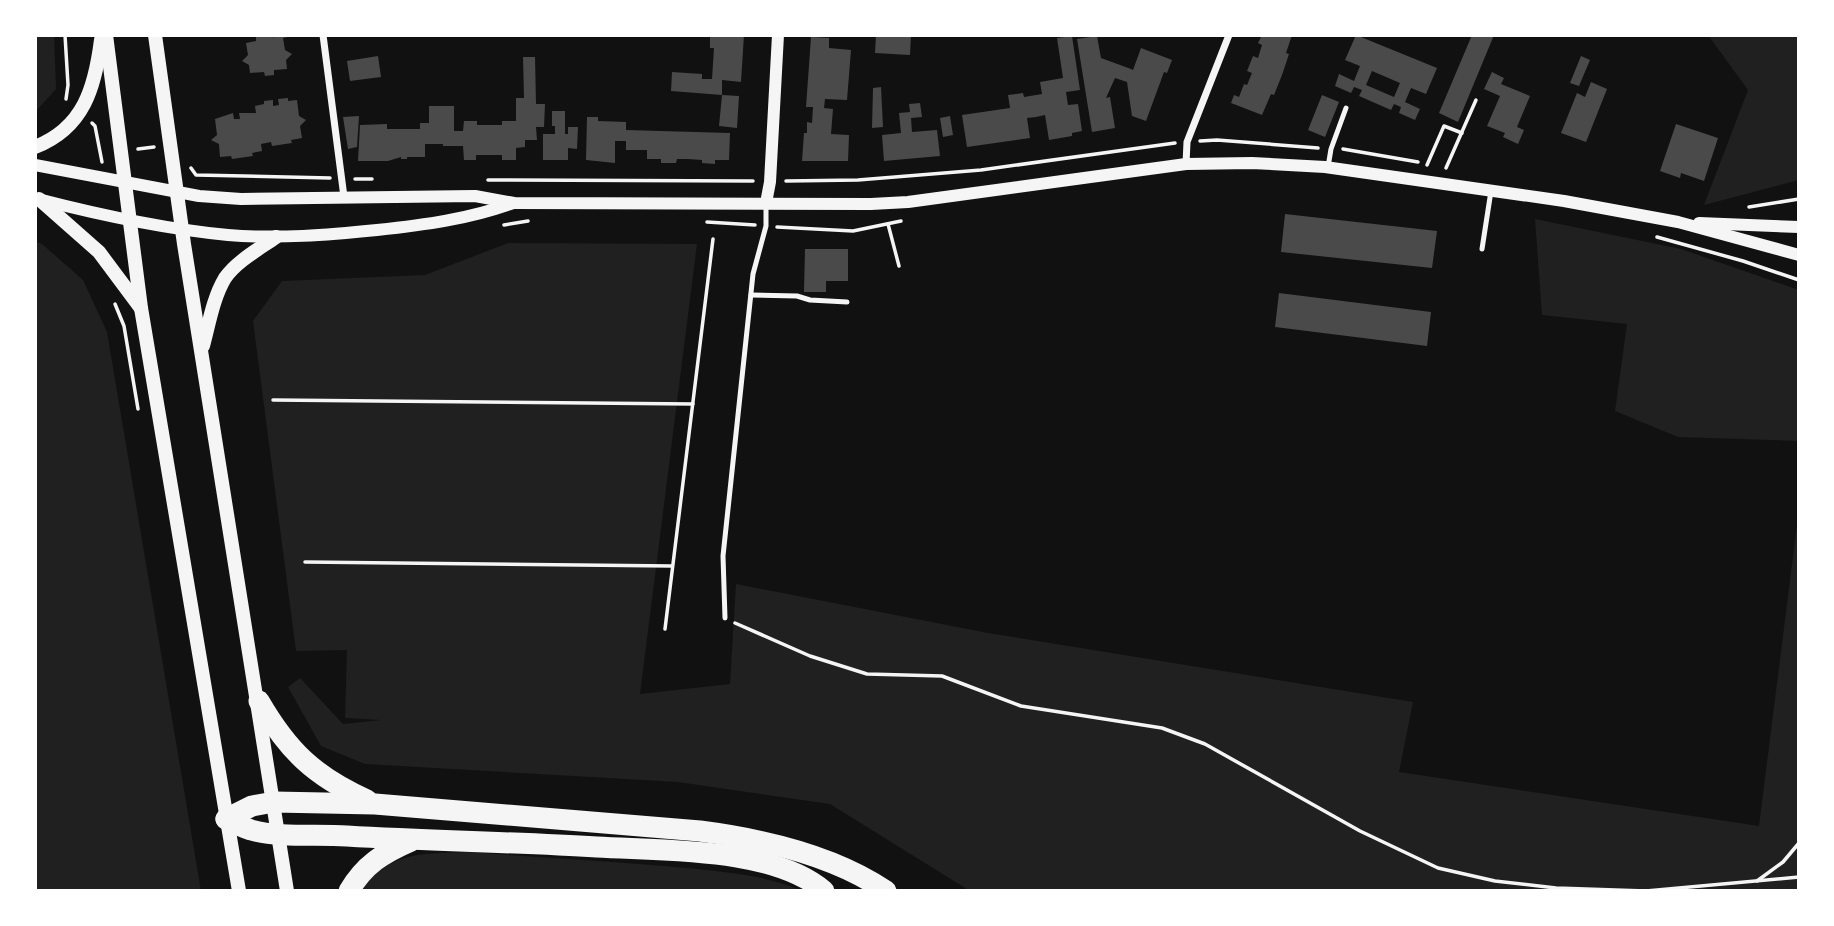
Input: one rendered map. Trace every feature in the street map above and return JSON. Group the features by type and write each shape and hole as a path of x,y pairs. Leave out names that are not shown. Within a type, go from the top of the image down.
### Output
{"highway":[{"path":"259,701 272,724 308,766 332,784 375,804"},
{"path":"226,819 252,806 274,802 375,804 516,814 748,837 833,864 873,882 886,891"},
{"path":"226,819 251,830 277,833 495,841 697,853 775,865 798,874 824,891"},
{"path":"349,891 375,859 386,851 414,840"}],"main road":[{"path":"35,147 62,132 80,114 97,75 104,35"},
{"path":"104,35 141,308 239,891"},
{"path":"155,35 182,229 259,701 287,891"},
{"path":"37,199 99,252 141,308"},
{"path":"202,350 216,297 226,277 240,262 276,237"}],"street":[{"path":"323,35 344,197"},
{"path":"766,203 770,182 778,35"},
{"path":"1186,164 1187,142 1229,35"},
{"path":"35,165 177,193 241,199 475,196 514,203 887,203 1186,164 1252,163 1328,167 1564,201 1678,222 1799,255"},
{"path":"37,199 182,229 276,237 416,226 476,216 514,203"},
{"path":"1678,222 1799,227"}],"lane":[{"path":"1328,167 1331,149 1346,108"},
{"path":"1482,249 1491,191"},
{"path":"726,618 723,556 753,274 766,226 766,203"},
{"path":"751,295 797,296 810,300 847,302"}],"path":[{"path":"65,35 68,85 66,102"},
{"path":"1446,168 1476,100"},
{"path":"1427,165 1444,126 1462,133"},
{"path":"101,156 170,145"},
{"path":"190,168 197,175 230,176"},
{"path":"887,203 888,223 899,266"},
{"path":"493,226 538,219"},
{"path":"696,221 853,231 902,220"},
{"path":"1654,236 1799,280"},
{"path":"666,629 713,239"},
{"path":"113,301 124,326 140,420"},
{"path":"273,400 693,404"},
{"path":"305,562 672,566"},
{"path":"726,618 779,643 867,674 942,676 1021,706 1161,728 1205,744 1360,831 1438,868 1494,881 1556,888 1646,891 1799,877"},
{"path":"1756,883 1783,862 1799,843"}],"shaded area":[{"path":"35,35 54,35 56,89 36,111"},
{"path":"1708,35 1799,35 1799,180 1704,205 1748,90"},
{"path":"1535,219 1681,249 1799,290 1799,441 1678,437 1615,411 1627,324 1542,315"},
{"path":"35,241 83,280 107,332 201,891 35,891"},
{"path":"508,243 697,244 640,694 730,684 736,584 988,633 1413,702 1399,772 1759,826 1799,509 1799,891 970,891 830,804 678,782 365,764 321,746 288,687 300,678 343,724 381,720 345,718 347,650 296,651 253,321 282,281 425,275"},
{"path":"469,852 716,871 760,878 802,891 359,891 383,868 395,861 422,854"}],"building":[{"path":"273,35 273,39 274,35 295,35 283,38 285,50 292,54 286,60 287,69 274,70 274,75 265,76 264,72 250,73 249,65 242,61 248,55 246,43 256,41 256,37"},
{"path":"710,35 744,35 741,82 722,80 722,95 671,91 672,72 702,74 702,79 712,79 714,48 710,48"},
{"path":"876,35 911,35 910,55 875,53"},
{"path":"1262,35 1292,35 1282,75 1262,115 1231,103 1234,95 1239,97 1244,84 1247,85 1252,73 1247,71 1253,56 1258,58 1262,45 1258,43"},
{"path":"1356,35 1437,68 1426,94 1411,88 1405,102 1420,109 1415,120 1399,113 1401,107 1394,104 1391,110 1359,96 1362,90 1354,87 1351,93 1335,86 1339,74 1354,81 1360,66 1345,60","holes":["1372,71 1400,83 1394,97 1366,85"]},
{"path":"1472,35 1494,35 1458,122 1439,113"},
{"path":"1072,36 1080,90 1066,92 1068,105 1078,104 1082,131 1072,133 1072,136 1049,140 1045,115 1027,118 1030,138 967,147 962,115 1010,108 1008,95 1023,93 1024,97 1042,94 1040,82 1063,78 1057,38"},
{"path":"1097,36 1101,58 1133,70 1141,48 1172,60 1167,73 1164,72 1146,121 1132,116 1127,82 1115,78 1106,98 1110,97 1115,128 1092,132 1077,39"},
{"path":"811,37 829,38 829,48 851,50 847,100 825,99 824,108 833,109 831,134 849,135 848,161 802,161 804,133 807,133 807,122 812,123 813,107 806,107"},
{"path":"378,56 381,77 350,81 347,61"},
{"path":"1581,56 1590,60 1579,86 1570,83"},
{"path":"523,57 535,57 536,104 545,104 544,127 536,127 537,140 525,140 525,147 516,148 516,160 502,160 502,155 476,155 476,160 464,160 463,146 425,144 425,157 358,161 360,125 387,124 387,129 420,129 420,123 429,123 429,106 454,106 454,131 463,131 464,121 477,121 477,125 502,125 502,121 516,121 516,98 524,98"},
{"path":"1492,72 1504,78 1501,84 1530,96 1517,127 1524,130 1518,144 1503,137 1505,133 1487,126 1500,96 1484,89"},
{"path":"1591,82 1607,89 1586,142 1561,133 1577,93 1585,97"},
{"path":"881,87 883,127 872,128 873,88"},
{"path":"722,95 739,96 737,128 719,126"},
{"path":"1322,95 1339,102 1325,137 1308,130"},
{"path":"288,98 288,101 297,100 299,116 306,120 300,126 302,138 291,140 292,143 272,146 271,142 261,144 262,151 252,153 253,156 232,159 231,156 220,157 219,144 211,140 217,135 215,119 233,113 234,119 240,119 239,113 256,113 255,106 264,104 264,101 273,100 273,106 279,105 278,99"},
{"path":"920,103 922,117 911,118 912,132 937,130 940,156 884,161 882,135 901,133 899,113 910,112 909,104"},
{"path":"552,111 565,111 565,134 568,134 568,127 578,127 577,149 568,148 568,160 543,160 543,134 555,134"},
{"path":"359,116 357,147 348,149 343,117"},
{"path":"950,116 953,135 943,137 940,118"},
{"path":"587,117 598,117 598,121 626,122 626,130 730,133 729,160 715,160 715,164 688,159 677,159 676,163 661,163 661,159 647,159 647,150 626,150 626,141 615,141 615,163 586,160"},
{"path":"1676,124 1718,138 1704,181 1681,173 1680,178 1660,171"},
{"path":"1285,214 1437,231 1432,268 1281,252"},
{"path":"805,249 848,249 848,281 826,281 826,292 804,292"},
{"path":"1279,293 1431,312 1427,346 1275,327"}]}
